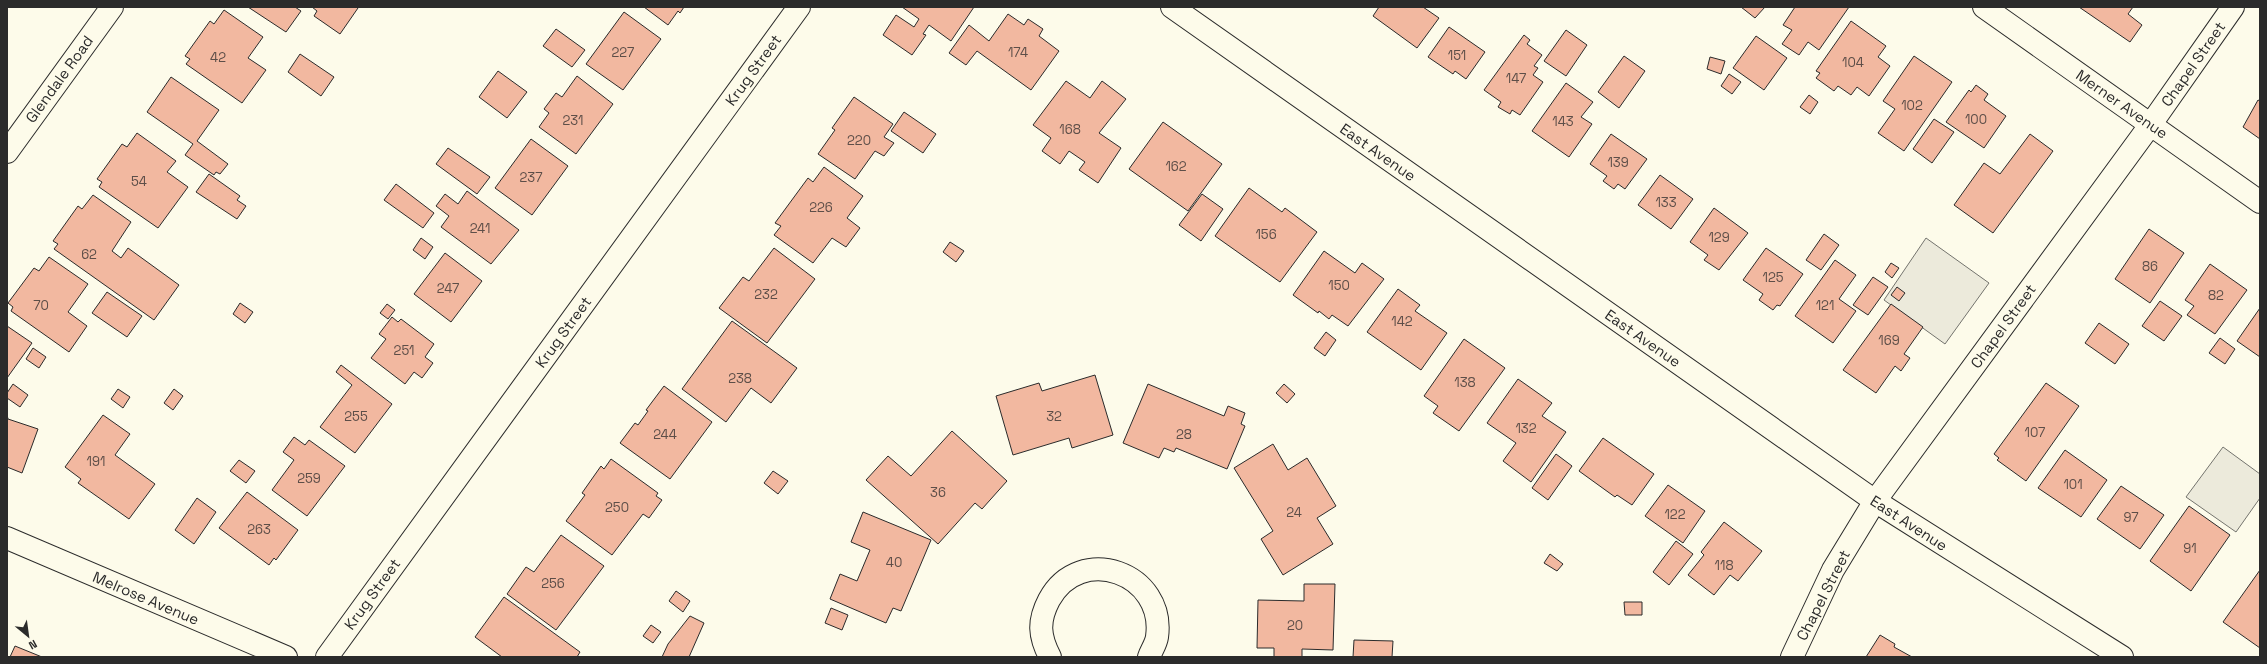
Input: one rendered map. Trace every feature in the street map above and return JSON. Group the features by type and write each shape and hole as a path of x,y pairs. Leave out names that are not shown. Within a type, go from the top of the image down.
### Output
{"street":[{"name":"Glendale Road","path":"7,152 112,7"},
{"name":"Krug Street","path":"327,657 799,7"},
{"name":"East Avenue","path":"1172,7 1875,501 2122,657"},
{"name":"Merner Avenue","path":"1984,7 2260,202"},
{"name":"Chapel Street","path":"1792,657 1833,570 1875,501 2151,124 2233,7"},
{"name":"Melrose Avenue","path":"7,538 286,657"},
{"path":"1050,657 1042,640 1042,614 1055,588 1068,577 1087,570 1110,569 1129,576 1141,585 1152,602 1157,618 1157,638 1149,657"}],"shaded area":[{"path":"1926,238 1989,283 1945,344 1884,300"},
{"path":"2223,447 2260,474 2260,498 2236,532 2186,497"}],"building":[{"path":"248,7 295,7 301,11 286,32"},
{"path":"312,7 358,8 340,34 314,16 317,11"},
{"path":"644,7 684,7 680,13 678,11 668,25"},
{"path":"902,7 974,7 951,41 929,25 923,34 926,35 912,55 883,35 896,15 914,27 919,19"},
{"path":"1379,7 1423,7 1439,18 1417,48 1373,16"},
{"path":"1741,7 1765,7 1755,18"},
{"path":"1795,7 1849,7 1819,50 1808,42 1799,55 1782,44 1792,30 1783,25"},
{"path":"2079,7 2133,7 2128,14 2142,25 2130,42"},
{"path":"224,10 263,37 248,58 266,70 242,103 186,64 190,59 185,56 210,21 214,24"},
{"path":"624,12 661,39 623,90 586,64"},
{"path":"1008,14 1024,25 1028,19 1043,29 1039,36 1059,51 1031,90 977,51 966,65 949,53 969,25 989,41"},
{"path":"1851,21 1886,46 1878,57 1890,66 1869,96 1857,87 1851,95 1838,86 1834,91 1816,78 1820,73 1816,71"},
{"path":"1449,27 1485,52 1466,79 1455,71 1453,74 1428,57"},
{"path":"556,29 585,50 572,67 543,46"},
{"path":"1566,30 1587,45 1566,76 1544,61"},
{"path":"1524,35 1530,40 1527,44 1542,55 1534,66 1538,68 1533,75 1543,82 1520,115 1512,110 1510,114 1498,107 1501,102 1484,90"},
{"path":"1756,36 1787,58 1764,90 1733,68"},
{"path":"300,54 334,77 321,96 288,72"},
{"path":"1624,56 1645,71 1619,108 1598,92"},
{"path":"1914,56 1952,82 1904,151 1878,133 1895,109 1883,101"},
{"path":"1710,57 1725,61 1721,74 1707,69"},
{"path":"498,71 527,92 507,118 479,97"},
{"path":"1729,74 1741,82 1732,94 1721,86"},
{"path":"577,76 613,104 576,154 539,127 549,113 544,109 556,93 562,97"},
{"path":"171,77 219,110 197,141 228,164 220,174 216,172 214,175 185,155 193,144 147,112"},
{"path":"1066,81 1090,98 1102,81 1126,99 1099,133 1121,148 1098,183 1079,170 1085,162 1069,151 1060,164 1042,151 1051,138 1033,125"},
{"path":"1566,83 1593,102 1581,117 1592,124 1569,157 1532,131"},
{"path":"1976,85 1988,94 1984,100 2006,116 1984,148 1946,122 1969,90 1971,92"},
{"path":"1809,95 1818,102 1810,114 1800,107"},
{"path":"854,97 893,124 884,137 894,143 884,156 875,151 855,179 818,154 835,130 832,128"},
{"path":"2258,100 2260,101 2260,139 2243,127"},
{"path":"904,112 936,134 923,153 891,131"},
{"path":"1934,119 1954,132 1932,163 1913,149"},
{"path":"1163,122 1222,164 1188,211 1129,169"},
{"path":"137,133 176,161 167,172 188,187 158,228 99,187 102,182 97,179 122,144 127,147"},
{"path":"1611,134 1647,159 1625,189 1618,184 1614,189 1603,181 1607,176 1590,164"},
{"path":"2030,134 2053,151 1993,233 1954,205 1984,163 2000,174"},
{"path":"531,139 568,166 532,215 495,188"},
{"path":"448,148 490,177 477,194 436,164"},
{"path":"824,167 863,196 847,218 860,228 846,247 832,238 813,263 774,235 781,226 775,223 808,178 813,182"},
{"path":"209,174 240,196 237,200 246,206 237,219 196,192"},
{"path":"1660,175 1693,199 1671,229 1638,205"},
{"path":"396,184 434,213 423,228 384,200"},
{"path":"1249,188 1282,212 1285,208 1317,232 1280,282 1215,236"},
{"path":"467,191 519,230 491,264 441,227 449,216 436,206 445,194 458,204"},
{"path":"1202,194 1223,209 1201,241 1179,225"},
{"path":"93,195 131,222 112,251 121,258 128,248 179,285 154,320 54,249 58,244 53,241 78,206 82,209"},
{"path":"1714,208 1748,233 1719,270 1704,260 1708,255 1690,242"},
{"path":"2149,229 2184,253 2150,303 2115,279"},
{"path":"1824,234 1839,245 1821,270 1806,260"},
{"path":"421,238 433,247 425,259 413,250"},
{"path":"950,242 964,251 956,262 943,252"},
{"path":"774,248 815,279 767,343 719,308 743,277 749,281"},
{"path":"1766,248 1803,274 1780,306 1777,305 1773,310 1759,300 1763,294 1743,280"},
{"path":"1324,251 1355,273 1362,263 1384,279 1348,326 1332,315 1329,319 1319,311 1318,313 1293,295"},
{"path":"445,253 482,281 451,322 414,294"},
{"path":"49,257 88,284 68,312 87,326 69,352 11,311 13,307 8,303 34,268 39,271"},
{"path":"1835,260 1856,275 1839,299 1856,311 1833,343 1795,316"},
{"path":"1891,263 1899,268 1892,278 1885,272"},
{"path":"2210,264 2247,290 2215,334 2187,315 2194,306 2185,300"},
{"path":"1873,277 1888,287 1868,315 1853,305"},
{"path":"1897,287 1905,293 1899,301 1891,295"},
{"path":"1398,289 1420,305 1415,311 1447,333 1421,370 1367,332"},
{"path":"107,292 142,316 127,337 92,313"},
{"path":"2160,301 2182,316 2164,341 2142,326"},
{"path":"240,303 253,312 245,323 233,314"},
{"path":"387,304 395,310 388,319 380,313"},
{"path":"1891,304 1923,327 1904,354 1910,358 1901,371 1895,366 1876,393 1843,370"},
{"path":"2260,308 2260,357 2237,341"},
{"path":"392,317 398,322 401,319 434,344 425,357 433,363 422,378 414,372 405,384 371,358 386,339 379,334"},
{"path":"732,321 797,368 771,403 751,388 726,422 682,389"},
{"path":"2099,323 2129,344 2115,364 2085,343"},
{"path":"7,326 32,343 7,378"},
{"path":"1326,332 1336,340 1325,356 1314,348"},
{"path":"2220,338 2235,349 2225,364 2209,353"},
{"path":"1464,339 1505,368 1459,431 1433,413 1438,406 1424,396"},
{"path":"33,348 46,357 39,368 26,359"},
{"path":"341,365 392,404 355,453 320,427 352,385 336,372"},
{"path":"1095,375 1113,435 1072,448 1069,438 1013,455 996,396 1039,383 1042,391"},
{"path":"1518,379 1552,403 1542,416 1566,432 1531,482 1503,461 1516,443 1487,423"},
{"path":"2046,383 2079,406 2026,481 1997,460 1999,458 1994,454"},
{"path":"13,384 28,395 20,407 7,398 7,393"},
{"path":"1148,384 1224,416 1228,406 1245,413 1241,424 1245,426 1227,469 1176,448 1174,452 1164,448 1159,458 1123,443"},
{"path":"1284,384 1295,394 1287,403 1276,393"},
{"path":"664,386 712,422 670,479 620,443 635,423 638,425 648,411 646,410"},
{"path":"118,389 130,397 123,408 111,399"},
{"path":"174,389 183,396 173,410 164,403"},
{"path":"7,415 8,419 38,429 22,473 7,467"},
{"path":"103,415 130,434 115,455 155,484 129,519 78,483 81,479 65,467"},
{"path":"952,431 1007,481 982,509 975,503 938,544 866,480 888,456 911,476"},
{"path":"294,437 305,445 309,440 345,466 307,516 272,490 294,460 283,452"},
{"path":"1603,438 1654,474 1632,505 1617,495 1615,497 1579,471"},
{"path":"1273,444 1288,470 1307,458 1336,506 1317,518 1333,544 1283,575 1261,539 1273,531 1234,468"},
{"path":"2065,450 2107,480 2081,517 2038,488"},
{"path":"1556,454 1572,466 1548,500 1532,488"},
{"path":"611,459 658,493 656,496 662,500 649,518 643,514 612,555 566,521 585,495 582,493 601,466 604,469"},
{"path":"239,460 255,471 246,483 230,471"},
{"path":"773,471 788,481 778,494 764,483"},
{"path":"1668,485 1705,511 1683,543 1645,516"},
{"path":"2121,486 2164,515 2140,549 2097,519"},
{"path":"247,492 298,530 276,560 274,558 269,565 219,528"},
{"path":"197,498 216,512 194,544 175,530"},
{"path":"2189,506 2230,535 2191,591 2150,561"},
{"path":"863,512 931,540 901,611 893,608 886,623 830,599 840,574 857,581 870,550 851,542"},
{"path":"1724,522 1762,551 1738,581 1730,575 1714,595 1688,575 1704,555 1701,552"},
{"path":"561,535 604,566 556,630 507,594 526,567 534,572"},
{"path":"1676,541 1693,554 1669,585 1653,572"},
{"path":"1550,554 1563,564 1557,571 1544,563"},
{"path":"2260,570 2260,648 2223,622"},
{"path":"1304,584 1335,584 1333,650 1302,649 1302,657 1274,657 1274,648 1257,648 1258,600 1304,601"},
{"path":"676,591 690,601 683,612 669,601"},
{"path":"504,597 580,652 577,657 502,657 475,637"},
{"path":"1624,602 1642,602 1642,615 1625,615"},
{"path":"831,608 848,615 842,630 825,623"},
{"path":"690,616 704,623 689,657 662,657 668,644"},
{"path":"651,625 661,632 653,643 643,636"},
{"path":"1880,635 1895,644 1894,647 1912,657 1866,657"},
{"path":"1354,640 1393,641 1392,657 1353,657"},
{"path":"15,646 42,657 10,657"}]}
